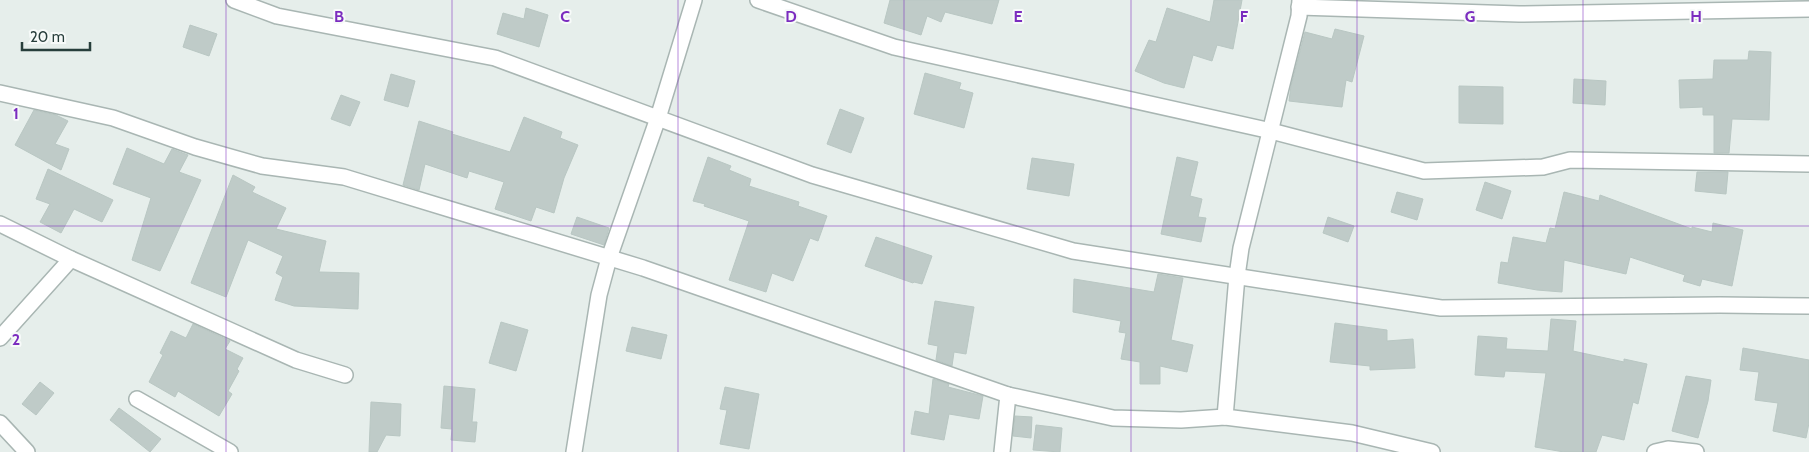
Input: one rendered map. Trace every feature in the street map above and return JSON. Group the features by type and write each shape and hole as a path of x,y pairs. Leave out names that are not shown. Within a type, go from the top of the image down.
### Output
{"street":[{"path":"234,0 277,16 496,58 812,175 1073,251 1441,308 1809,306"},
{"path":"574,452 599,295 609,258 658,118 694,0"},
{"path":"758,0 894,47 1270,131 1424,171 1543,167 1570,160 1809,164"},
{"path":"1225,417 1241,248 1299,16 1300,4 1809,9"},
{"path":"0,93 113,118 195,147 262,166 344,177 652,271 1008,395 1113,418 1181,420 1225,417 1352,432 1432,452"},
{"path":"0,224 71,259 296,360 345,375"},
{"path":"0,338 71,259"},
{"path":"1002,452 1008,395"},
{"path":"137,399 230,452"},
{"path":"0,423 27,452"},
{"path":"1655,452 1668,449 1696,452"}],"building":[{"path":"890,0 999,0 992,24 945,12 941,22 927,16 921,35 884,23"},
{"path":"1214,0 1242,0 1233,49 1217,45 1212,61 1193,55 1184,88 1164,83 1135,71 1149,40 1156,42 1167,8 1210,22"},
{"path":"526,8 548,15 539,47 497,34 503,13 524,19"},
{"path":"190,25 217,34 209,56 183,47"},
{"path":"1335,29 1364,36 1352,82 1346,80 1342,107 1289,101 1305,32 1332,39"},
{"path":"1749,51 1771,52 1769,120 1732,119 1729,153 1714,153 1714,115 1703,115 1703,107 1680,108 1679,80 1713,79 1714,60 1748,60"},
{"path":"925,73 961,83 959,89 973,93 964,128 914,114"},
{"path":"391,74 415,81 408,107 384,100"},
{"path":"1574,79 1606,81 1605,105 1573,103"},
{"path":"1459,86 1503,87 1503,124 1459,123"},
{"path":"341,95 360,102 350,126 331,119"},
{"path":"840,109 864,118 851,153 827,144"},
{"path":"34,110 56,115 68,121 55,144 69,149 61,170 15,145"},
{"path":"524,117 562,132 560,138 578,145 564,178 554,213 536,207 531,221 495,209 504,182 469,171 467,178 425,164 419,190 403,185 419,121 453,132 452,134 510,152"},
{"path":"127,148 164,164 172,149 188,155 179,172 201,180 160,271 132,260 151,198 113,184"},
{"path":"708,157 731,166 729,170 751,179 749,186 799,202 798,206 827,216 818,241 810,238 793,281 772,273 766,292 729,280 749,221 693,201"},
{"path":"1177,157 1198,162 1190,196 1202,199 1198,217 1206,218 1201,242 1161,234"},
{"path":"1032,158 1074,164 1069,196 1027,189"},
{"path":"48,169 113,200 102,222 74,209 61,233 40,222 50,204 36,199"},
{"path":"1697,172 1728,172 1726,194 1695,191"},
{"path":"233,175 255,187 252,192 286,208 276,229 326,241 319,272 359,273 358,309 294,306 275,300 283,277 276,273 283,256 248,240 226,297 191,283"},
{"path":"1485,182 1511,191 1502,219 1476,210"},
{"path":"1397,192 1423,199 1417,220 1391,212"},
{"path":"1564,192 1599,201 1600,195 1692,229 1692,227 1712,232 1713,223 1743,230 1732,286 1702,279 1700,286 1683,281 1685,275 1630,257 1626,274 1564,260 1562,292 1537,290 1498,283 1501,262 1508,263 1513,237 1546,243 1550,228 1555,229"},
{"path":"577,217 609,228 604,245 571,234"},
{"path":"1328,217 1354,226 1348,242 1323,233"},
{"path":"876,237 932,256 922,284 913,283 865,266"},
{"path":"1158,274 1183,278 1171,340 1193,345 1187,372 1160,366 1160,384 1140,384 1140,362 1121,359 1126,333 1119,332 1121,321 1073,312 1074,279 1154,292"},
{"path":"935,301 974,307 966,354 954,352 952,366 936,360 938,346 928,344"},
{"path":"1551,319 1576,321 1573,351 1624,362 1624,359 1647,364 1638,404 1633,402 1624,440 1602,435 1596,452 1564,452 1535,447 1546,373 1505,371 1504,377 1475,375 1478,336 1507,338 1506,349 1548,351"},
{"path":"501,322 528,330 516,371 489,363"},
{"path":"1335,323 1387,330 1387,341 1413,339 1415,368 1370,370 1370,366 1330,362"},
{"path":"193,324 230,341 225,349 243,358 237,369 239,371 228,391 232,394 219,416 178,391 175,397 149,382 163,355 160,353 171,331 186,338"},
{"path":"632,327 667,335 661,359 626,351"},
{"path":"1743,348 1809,360 1809,423 1806,438 1773,431 1778,403 1755,400 1759,372 1740,370"},
{"path":"1686,376 1711,380 1708,401 1698,438 1672,431"},
{"path":"933,379 949,384 948,387 983,396 979,419 949,414 944,440 911,434 915,411 929,414"},
{"path":"40,382 54,393 36,415 22,404"},
{"path":"444,386 475,389 472,422 477,422 475,442 451,440 452,429 441,428"},
{"path":"725,387 759,394 749,449 720,444 727,410 720,409"},
{"path":"371,402 401,404 400,436 386,435 377,452 369,452"},
{"path":"119,408 161,439 150,452 110,420"},
{"path":"1015,416 1032,417 1031,438 1013,436"},
{"path":"1036,425 1062,428 1060,452 1033,450"}]}
